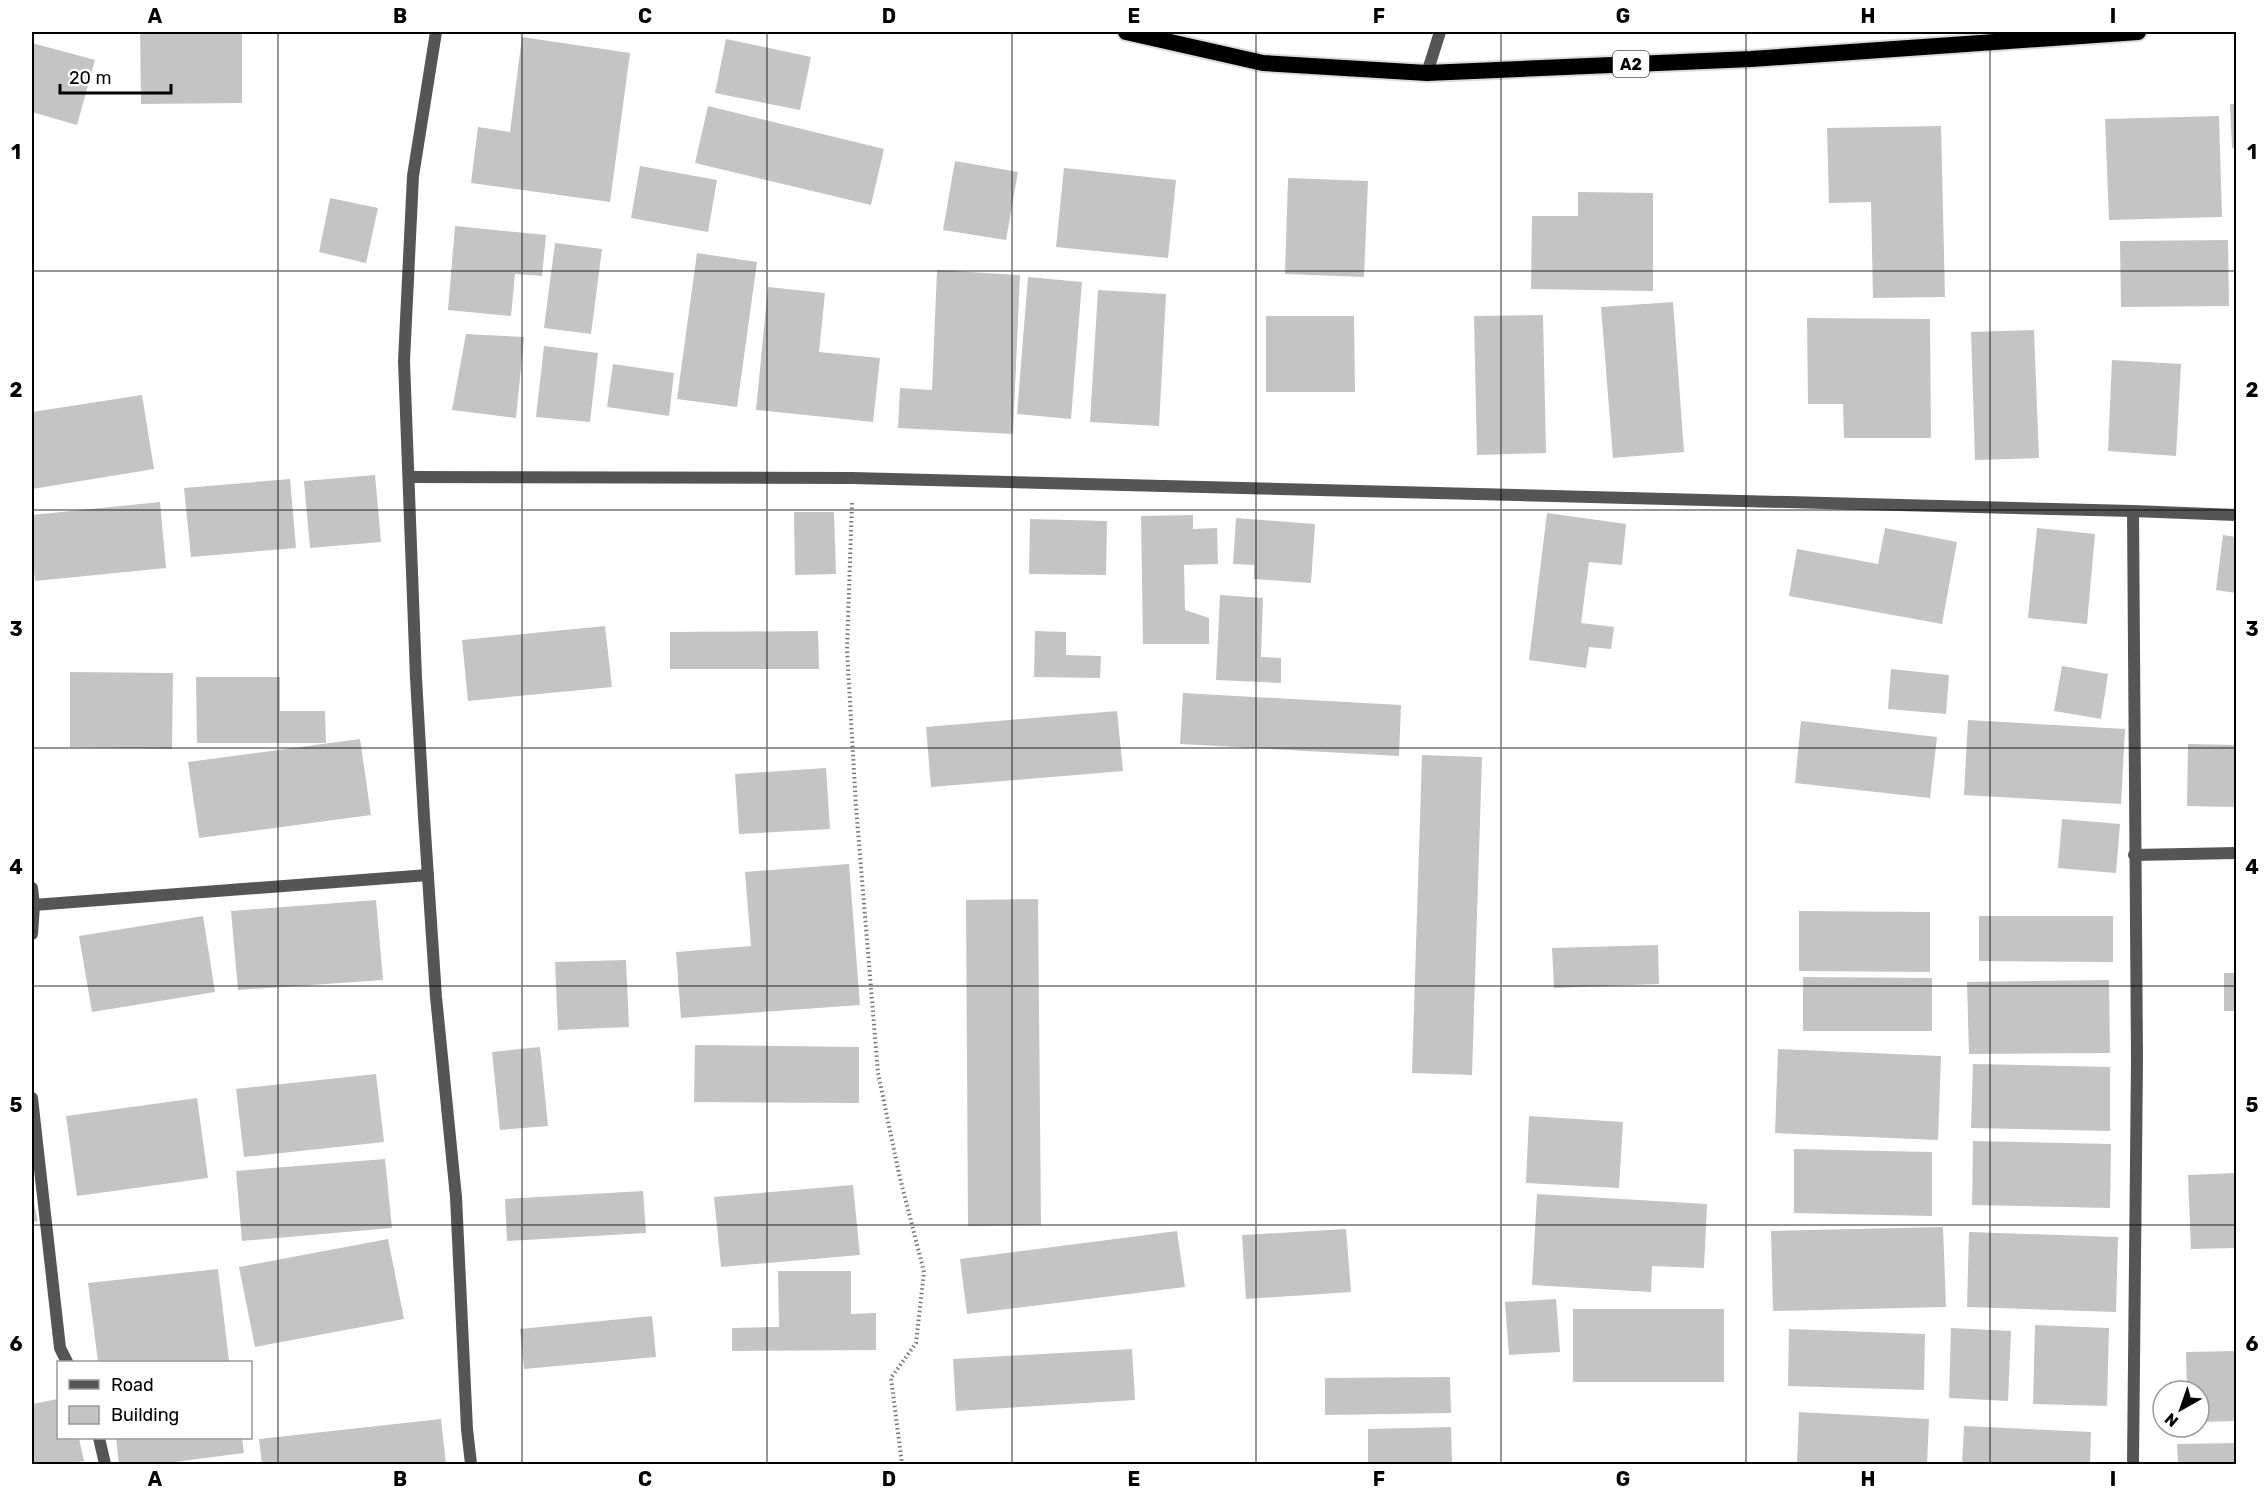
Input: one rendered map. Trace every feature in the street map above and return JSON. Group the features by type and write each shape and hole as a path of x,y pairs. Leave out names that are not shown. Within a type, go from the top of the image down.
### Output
{"highway":[{"name":"A2","path":"1126,32 1263,63 1426,73 1751,59 2138,32"}],"street":[{"path":"436,32 413,176 404,361 416,678 436,997 456,1197 467,1429 471,1464"},
{"path":"1426,73 1440,32"},
{"path":"409,477 852,478 2236,515"},
{"path":"2133,511 2137,1059 2133,1464"},
{"path":"2134,855 2236,854"},
{"path":"34,905 428,875"},
{"path":"32,888 34,905 32,934"},
{"path":"32,1098 60,1348 66,1361"},
{"path":"99,1439 105,1464"}],"path":[{"path":"852,478 847,649 856,807 878,1073 899,1174 924,1272 916,1343 891,1378 902,1464"}],"building":[{"path":"140,32 242,32 242,103 141,104"},
{"path":"522,37 630,53 610,202 471,183 478,127 510,132"},
{"path":"726,39 811,57 800,110 715,93"},
{"path":"32,43 95,60 77,125 32,112"},
{"path":"2230,104 2236,104 2236,148 2232,148"},
{"path":"708,106 884,149 871,205 695,163"},
{"path":"2219,116 2222,217 2109,220 2105,119"},
{"path":"1941,126 1945,297 1873,298 1871,202 1829,203 1827,128"},
{"path":"955,161 1018,172 1006,240 943,230"},
{"path":"640,166 717,180 708,232 631,218"},
{"path":"1064,168 1176,180 1168,258 1056,247"},
{"path":"1288,178 1368,181 1364,277 1285,274"},
{"path":"1578,192 1653,193 1653,291 1531,289 1532,216 1578,216"},
{"path":"330,198 378,208 366,263 319,252"},
{"path":"455,226 546,235 542,276 515,274 511,316 448,310"},
{"path":"2228,240 2229,306 2121,307 2120,241"},
{"path":"555,243 602,249 591,334 544,328"},
{"path":"697,253 757,262 737,407 677,399"},
{"path":"937,270 1020,275 1013,434 898,428 900,388 932,390"},
{"path":"1028,277 1082,282 1071,419 1017,414"},
{"path":"768,287 825,293 819,352 880,358 873,422 756,410"},
{"path":"1098,290 1166,294 1159,426 1090,422"},
{"path":"1673,302 1684,452 1613,458 1601,307"},
{"path":"1543,315 1546,453 1477,455 1474,316"},
{"path":"1266,316 1354,316 1355,392 1266,392"},
{"path":"1807,318 1930,319 1931,438 1844,438 1843,404 1808,404"},
{"path":"2034,330 2039,458 1975,460 1971,332"},
{"path":"466,334 524,337 516,418 452,410"},
{"path":"544,346 598,353 590,422 536,417"},
{"path":"2112,360 2181,364 2176,456 2108,451"},
{"path":"613,364 674,373 669,416 607,407"},
{"path":"142,395 154,469 32,489 32,412"},
{"path":"375,475 381,542 310,548 304,481"},
{"path":"290,479 296,548 191,557 184,488"},
{"path":"160,502 166,568 35,581 32,515"},
{"path":"794,512 834,512 836,574 795,575"},
{"path":"1547,513 1626,524 1622,565 1589,562 1581,623 1614,627 1611,649 1589,647 1586,668 1529,660"},
{"path":"1193,515 1193,529 1217,528 1218,564 1184,565 1185,610 1209,618 1209,644 1143,644 1141,516"},
{"path":"1236,518 1315,524 1311,583 1254,579 1254,565 1233,564"},
{"path":"1030,519 1107,521 1106,575 1029,574"},
{"path":"1885,528 1957,542 1942,624 1789,596 1797,549 1878,564"},
{"path":"2037,528 2095,534 2087,624 2028,618"},
{"path":"2223,535 2236,537 2236,593 2216,590"},
{"path":"1220,595 1263,598 1261,657 1281,658 1281,683 1216,680"},
{"path":"605,626 612,687 468,701 462,640"},
{"path":"818,631 819,669 670,669 670,632"},
{"path":"1035,631 1066,632 1066,655 1101,656 1100,678 1034,677"},
{"path":"2062,666 2108,674 2101,719 2054,711"},
{"path":"1891,669 1949,675 1946,714 1888,709"},
{"path":"70,672 173,673 172,749 70,747"},
{"path":"196,677 280,677 280,711 325,711 326,743 197,743"},
{"path":"1183,693 1401,705 1399,756 1180,744"},
{"path":"1117,711 1123,771 931,787 926,727"},
{"path":"1968,720 2125,729 2121,804 1964,795"},
{"path":"1801,721 1937,737 1930,798 1795,783"},
{"path":"360,739 371,815 199,838 188,762"},
{"path":"2188,744 2236,745 2236,807 2187,806"},
{"path":"1422,755 1482,757 1472,1075 1412,1073"},
{"path":"826,768 830,829 739,834 735,774"},
{"path":"2062,819 2120,824 2116,873 2058,868"},
{"path":"849,864 860,1005 681,1018 676,952 751,946 745,872"},
{"path":"1038,899 1041,1225 968,1226 966,900"},
{"path":"376,900 383,980 238,990 231,911"},
{"path":"1799,911 1930,912 1930,972 1799,971"},
{"path":"203,916 215,992 92,1012 79,936"},
{"path":"1979,916 2113,916 2113,962 1979,961"},
{"path":"1658,945 1659,984 1554,988 1552,948"},
{"path":"626,960 629,1027 558,1030 555,962"},
{"path":"2224,973 2236,973 2236,1011 2224,1011"},
{"path":"1803,977 1932,978 1932,1031 1803,1031"},
{"path":"2109,980 2110,1053 1969,1054 1967,982"},
{"path":"695,1045 859,1047 859,1103 694,1102"},
{"path":"540,1047 548,1126 500,1130 492,1052"},
{"path":"1778,1049 1941,1056 1938,1140 1775,1133"},
{"path":"1973,1064 2110,1067 2110,1131 1971,1128"},
{"path":"376,1074 384,1142 244,1157 236,1089"},
{"path":"197,1098 208,1178 77,1196 66,1116"},
{"path":"1529,1116 1623,1122 1619,1188 1526,1183"},
{"path":"1973,1141 2111,1144 2110,1208 1972,1205"},
{"path":"1794,1149 1932,1152 1932,1216 1794,1213"},
{"path":"385,1159 392,1228 242,1241 236,1171"},
{"path":"2236,1173 2236,1248 2191,1249 2188,1175"},
{"path":"853,1185 860,1255 721,1267 714,1197"},
{"path":"643,1191 646,1233 507,1241 505,1199"},
{"path":"1537,1194 1707,1204 1704,1268 1652,1266 1651,1292 1532,1285"},
{"path":"32,1195 38,1221 32,1222"},
{"path":"1943,1227 1946,1307 1773,1311 1771,1231"},
{"path":"1346,1229 1351,1292 1246,1299 1242,1235"},
{"path":"1177,1231 1185,1287 967,1314 960,1259"},
{"path":"1969,1232 2118,1237 2116,1312 1967,1307"},
{"path":"388,1239 404,1319 255,1347 239,1267"},
{"path":"218,1269 229,1361 98,1361 88,1283"},
{"path":"778,1271 851,1271 851,1314 876,1313 876,1350 732,1351 732,1328 779,1327"},
{"path":"1556,1299 1560,1352 1509,1355 1505,1302"},
{"path":"1573,1309 1724,1309 1724,1382 1573,1382"},
{"path":"652,1316 656,1357 524,1369 520,1329"},
{"path":"2035,1325 2109,1328 2107,1406 2033,1404"},
{"path":"1951,1328 2011,1331 2008,1401 1949,1398"},
{"path":"1789,1329 1925,1334 1924,1390 1788,1386"},
{"path":"1132,1349 1135,1400 956,1411 953,1359"},
{"path":"2236,1351 2236,1421 2211,1422 2211,1379 2187,1379 2186,1352"},
{"path":"1450,1377 1451,1413 1325,1415 1325,1378"},
{"path":"57,1399 57,1439 79,1439 84,1461 66,1464 32,1464 32,1404"},
{"path":"1799,1412 1929,1419 1927,1464 1797,1464"},
{"path":"441,1419 446,1464 262,1464 259,1439"},
{"path":"1964,1426 2091,1432 2090,1464 1962,1464"},
{"path":"1451,1427 1452,1462 1368,1464 1368,1429"},
{"path":"116,1439 242,1439 244,1453 159,1464 119,1464"},
{"path":"2236,1443 2236,1464 2178,1464 2177,1444"}]}
